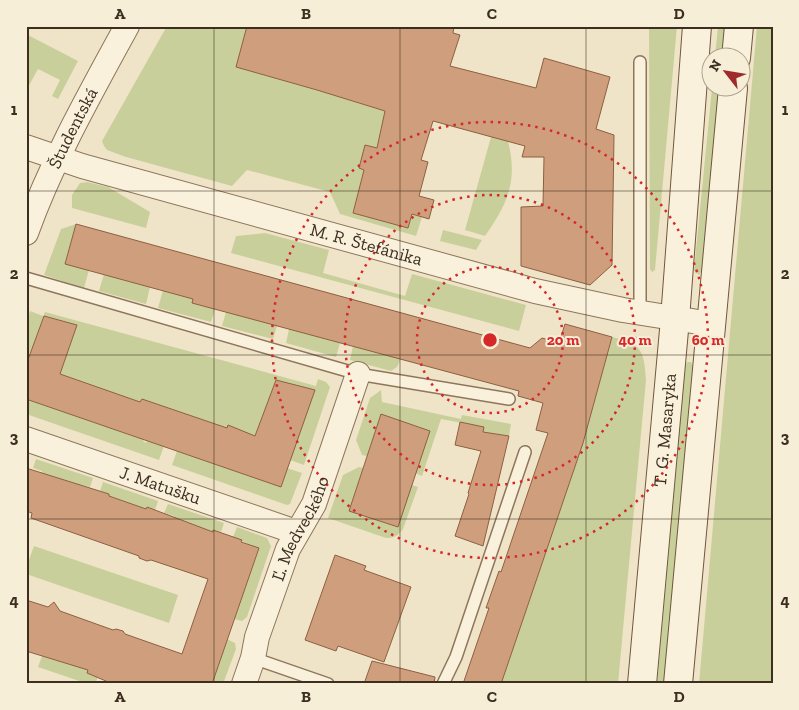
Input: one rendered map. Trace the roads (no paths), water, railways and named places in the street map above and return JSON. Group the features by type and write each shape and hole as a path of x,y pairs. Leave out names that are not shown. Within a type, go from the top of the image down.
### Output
{"street":[{"name":"Študentská","path":"26,234 57,157 127,26"},
{"name":"T. G. Masaryka","path":"642,684 676,319 698,26"},
{"path":"737,48 739,26"},
{"name":"T. G. Masaryka","path":"678,684 732,98"},
{"name":"M. R. Štefánika","path":"26,147 92,168 536,291 640,313 711,324"},
{"name":"Ľ. Medveckého","path":"244,684 253,658 257,637 288,549 296,532 314,504 358,374"},
{"name":"J. Matušku","path":"26,439 296,532"}],"lane":[{"path":"640,62 640,313"},
{"path":"26,278 358,374 509,399"},
{"path":"443,684 456,656 525,452"},
{"path":"253,658 328,684"}]}
